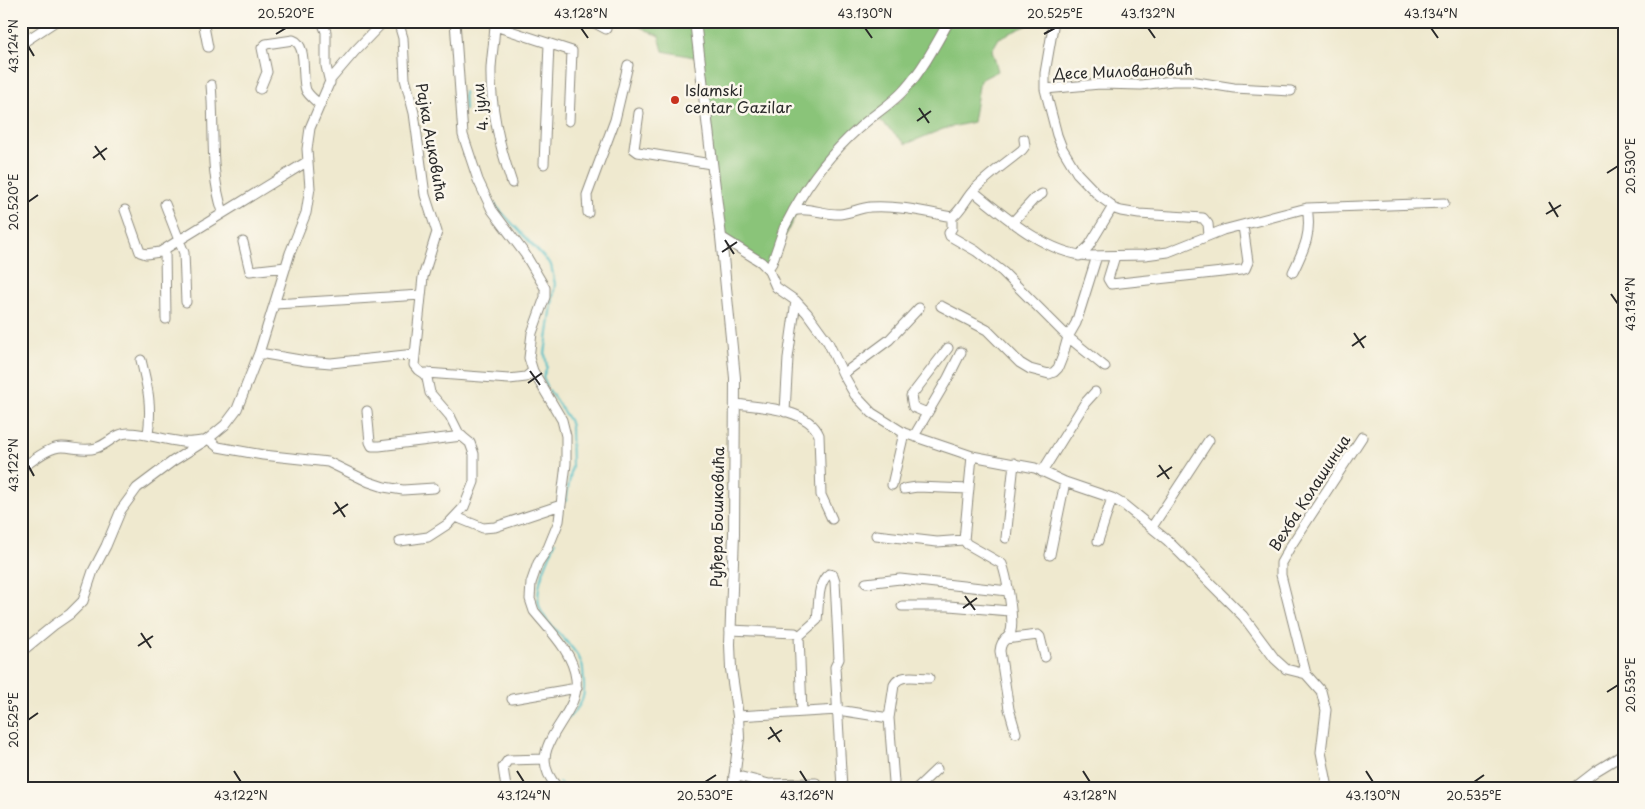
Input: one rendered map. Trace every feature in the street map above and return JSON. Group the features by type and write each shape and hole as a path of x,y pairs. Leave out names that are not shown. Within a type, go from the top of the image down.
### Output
{"main road":[{"name":"Руђера Бошковића","path":"695,21 733,356 735,404 730,630 731,669 738,716 739,738 733,788"}],"street":[{"path":"21,44 56,21"},
{"path":"203,21 208,48"},
{"path":"322,21 326,32 326,66 330,82"},
{"path":"21,652 54,624 70,614 83,601 93,571 121,510 137,488 173,461 207,440 225,425 236,409 259,354 310,196 308,135 330,82 345,62 384,21"},
{"name":"Рајка Ацковића","path":"398,21 404,47 405,80 414,113 425,195 437,232 436,240 424,268 415,354"},
{"path":"455,21 460,72 462,128 467,148 478,180 492,210 525,254 545,288 545,297 532,332 529,358 533,371 558,412 564,426 566,464 559,521 555,534 534,572 530,599 534,611 570,658 575,673 577,694 569,711 549,740 545,759 549,774 558,788"},
{"path":"591,21 606,29"},
{"path":"768,269 772,263 784,228 805,190 846,140 907,87 949,21"},
{"name":"Десе Миловановић","path":"1054,21 1045,73 1047,100 1062,148 1077,173 1112,208 1139,214 1203,218 1208,224 1209,235"},
{"name":"4. јули","path":"512,183 499,141 494,116 491,68 495,24 569,50 573,54 569,121"},
{"path":"260,89 267,72 262,48 266,44 293,40 297,42 301,49 306,91 320,105"},
{"path":"544,164 549,44"},
{"path":"588,213 587,195 615,120 628,65"},
{"name":"Десе Миловановић","path":"1046,89 1100,84 1190,81 1234,88 1291,91"},
{"path":"211,85 214,170 218,196 223,212"},
{"path":"639,113 634,149 638,152 711,164"},
{"path":"793,212 801,210 840,214 868,207 879,207 952,217 973,191 1022,150 1025,146 1024,139"},
{"path":"125,210 140,252 152,254 165,250 180,241 223,212 308,160"},
{"path":"973,191 1012,223 1048,244 1080,256 1146,256 1168,252 1209,235 1308,208 1444,202"},
{"path":"1012,223 1034,199 1042,194"},
{"path":"166,204 184,253 186,302"},
{"path":"1080,256 1089,246 1112,208"},
{"path":"1293,272 1310,231 1308,208"},
{"path":"952,217 950,236 976,251 1003,272 1068,337 1105,367"},
{"path":"1115,256 1108,279 1111,284 1241,270 1244,269 1248,262 1243,226"},
{"path":"721,237 756,259 768,269 776,287 796,301 824,335 855,396 881,420 909,434 972,456 1035,468 1065,482 1112,498 1124,504 1168,540 1243,616 1274,659 1286,669 1306,674 1321,691 1326,710 1321,752 1328,788"},
{"path":"243,242 250,271 286,267"},
{"path":"165,250 166,319"},
{"path":"941,306 987,330 1020,363 1030,370 1049,374 1058,368 1068,337 1076,323 1097,256"},
{"path":"275,304 421,295"},
{"path":"785,412 788,358 796,301"},
{"path":"843,374 889,340 919,308"},
{"path":"926,413 913,407 911,396 948,348"},
{"path":"892,485 909,434 926,413 948,378 961,352"},
{"path":"259,354 331,363 415,354 414,365 427,378 430,393 450,416 462,436 470,443 474,454 474,482 466,503 456,516 439,531 428,537 400,541"},
{"path":"141,360 150,395 151,415 148,435"},
{"path":"424,374 519,379 526,377 533,371"},
{"path":"1042,472 1085,404 1095,392"},
{"path":"735,404 785,412 804,419 818,432 821,495 832,519"},
{"path":"367,411 372,446 462,436"},
{"path":"21,468 54,448 94,449 123,433 148,435 186,443 207,440 218,447 263,455 328,462 369,482 384,487 404,490 434,488"},
{"name":"Вехба Колашинца","path":"1306,674 1281,575 1281,563 1362,437"},
{"path":"1152,527 1209,440"},
{"path":"972,456 964,540 967,544 1002,564 1006,572 1012,624 1010,633 1001,643 1000,651 1009,709 1016,733"},
{"path":"1006,538 1014,463"},
{"path":"1050,555 1065,482"},
{"path":"904,489 917,487 969,489"},
{"path":"1098,541 1112,498"},
{"path":"456,516 483,528 562,505"},
{"path":"876,535 937,542 964,540"},
{"path":"802,712 800,636 818,620 821,587 825,577 829,574 833,575 835,581 839,659 835,667 842,788"},
{"path":"866,583 900,579 1008,591"},
{"path":"902,606 949,606 1010,611"},
{"path":"730,630 795,633 800,636"},
{"path":"1005,639 1038,635 1045,657"},
{"path":"894,782 889,718 896,681 903,677 929,678"},
{"path":"512,699 577,688"},
{"path":"738,716 838,710 889,718"},
{"path":"1574,788 1596,771 1624,754"},
{"path":"506,788 503,766 506,762 514,759 545,759"},
{"path":"917,788 937,769"},
{"path":"734,775 769,784 816,783"}],"green space":[{"path":"949,21 923,64 878,113 900,101 920,77 950,21 1037,21 999,38 992,50 998,71 980,80 973,122 943,129 906,144 874,115 815,177 768,269 721,237 699,58 663,51 659,36 630,22"}],"waterway":[{"path":"464,92 465,110"},
{"path":"494,204 551,265 555,284 545,354 547,367 543,377 547,386"},
{"path":"549,390 571,426 572,466 566,501"},
{"path":"555,542 540,580 538,597 539,605 547,620 573,649 583,666 583,698 579,706 569,717"},
{"path":"559,782 564,788"}],"place":[{"name":"Islamski centar Gazilar","path":"675,100"}]}
